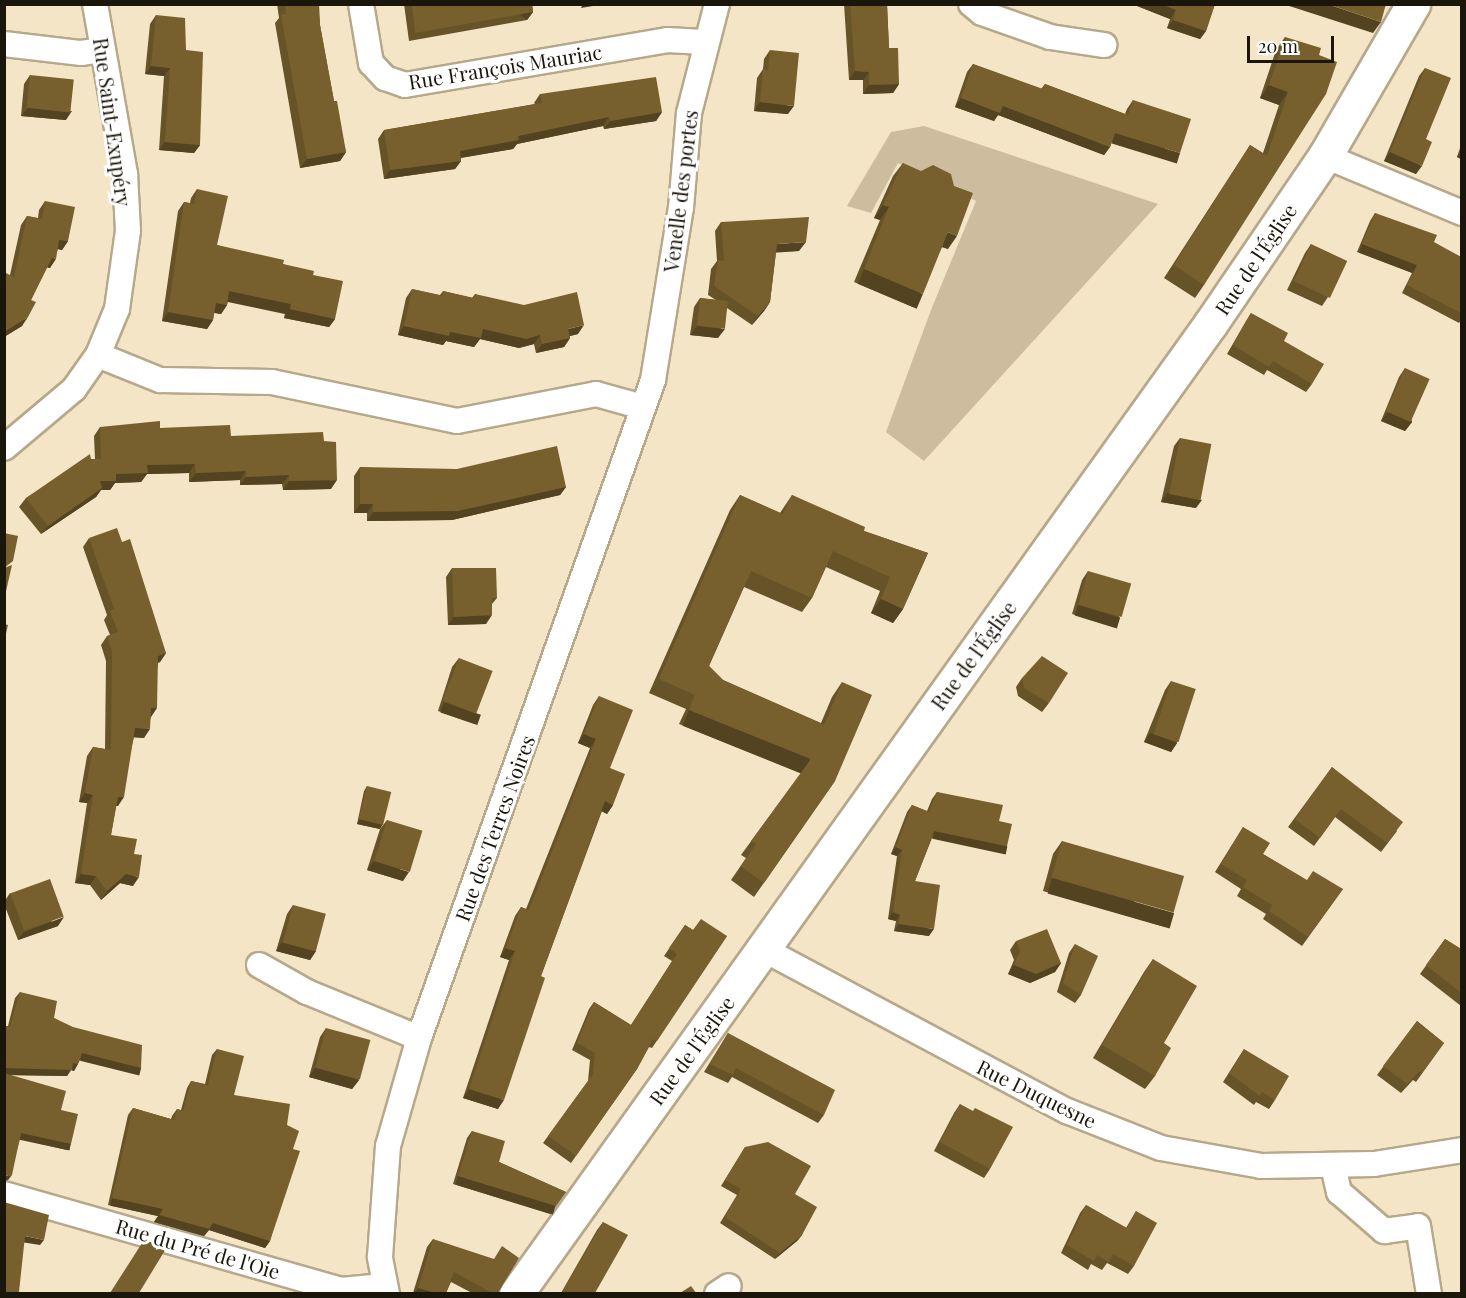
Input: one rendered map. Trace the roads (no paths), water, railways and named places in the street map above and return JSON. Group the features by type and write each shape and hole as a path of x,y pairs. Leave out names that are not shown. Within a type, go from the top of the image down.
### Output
{"street":[{"name":"Rue Saint-Exupéry","path":"4,448 74,389 98,355 117,309 128,231 125,174 95,4"},
{"name":"Rue François Mauriac","path":"361,4 370,63 385,78 405,85 667,40 704,42"},
{"name":"Venelle des portes","path":"653,380 681,208 689,113 704,42 717,4"},
{"path":"971,4 982,13 1050,37 1104,45"},
{"name":"Rue de l'Église","path":"516,1293 1204,333 1325,156 1413,4"},
{"path":"4,44 81,53 103,51"},
{"path":"1325,156 1461,213"},
{"path":"98,355 159,380 272,382 457,422 596,394 643,407"},
{"name":"Rue des Terres Noires","path":"385,1290 380,1257 388,1146 419,1038 653,380"},
{"name":"Rue Duquesne","path":"763,950 1067,1111 1161,1148 1261,1166 1333,1166 1461,1150"},
{"path":"259,964 307,992 419,1038"},
{"path":"1333,1166 1339,1192 1384,1232 1418,1226 1429,1293"},
{"name":"Rue du Pré de l'Oie","path":"4,1194 341,1290 385,1290"}]}
